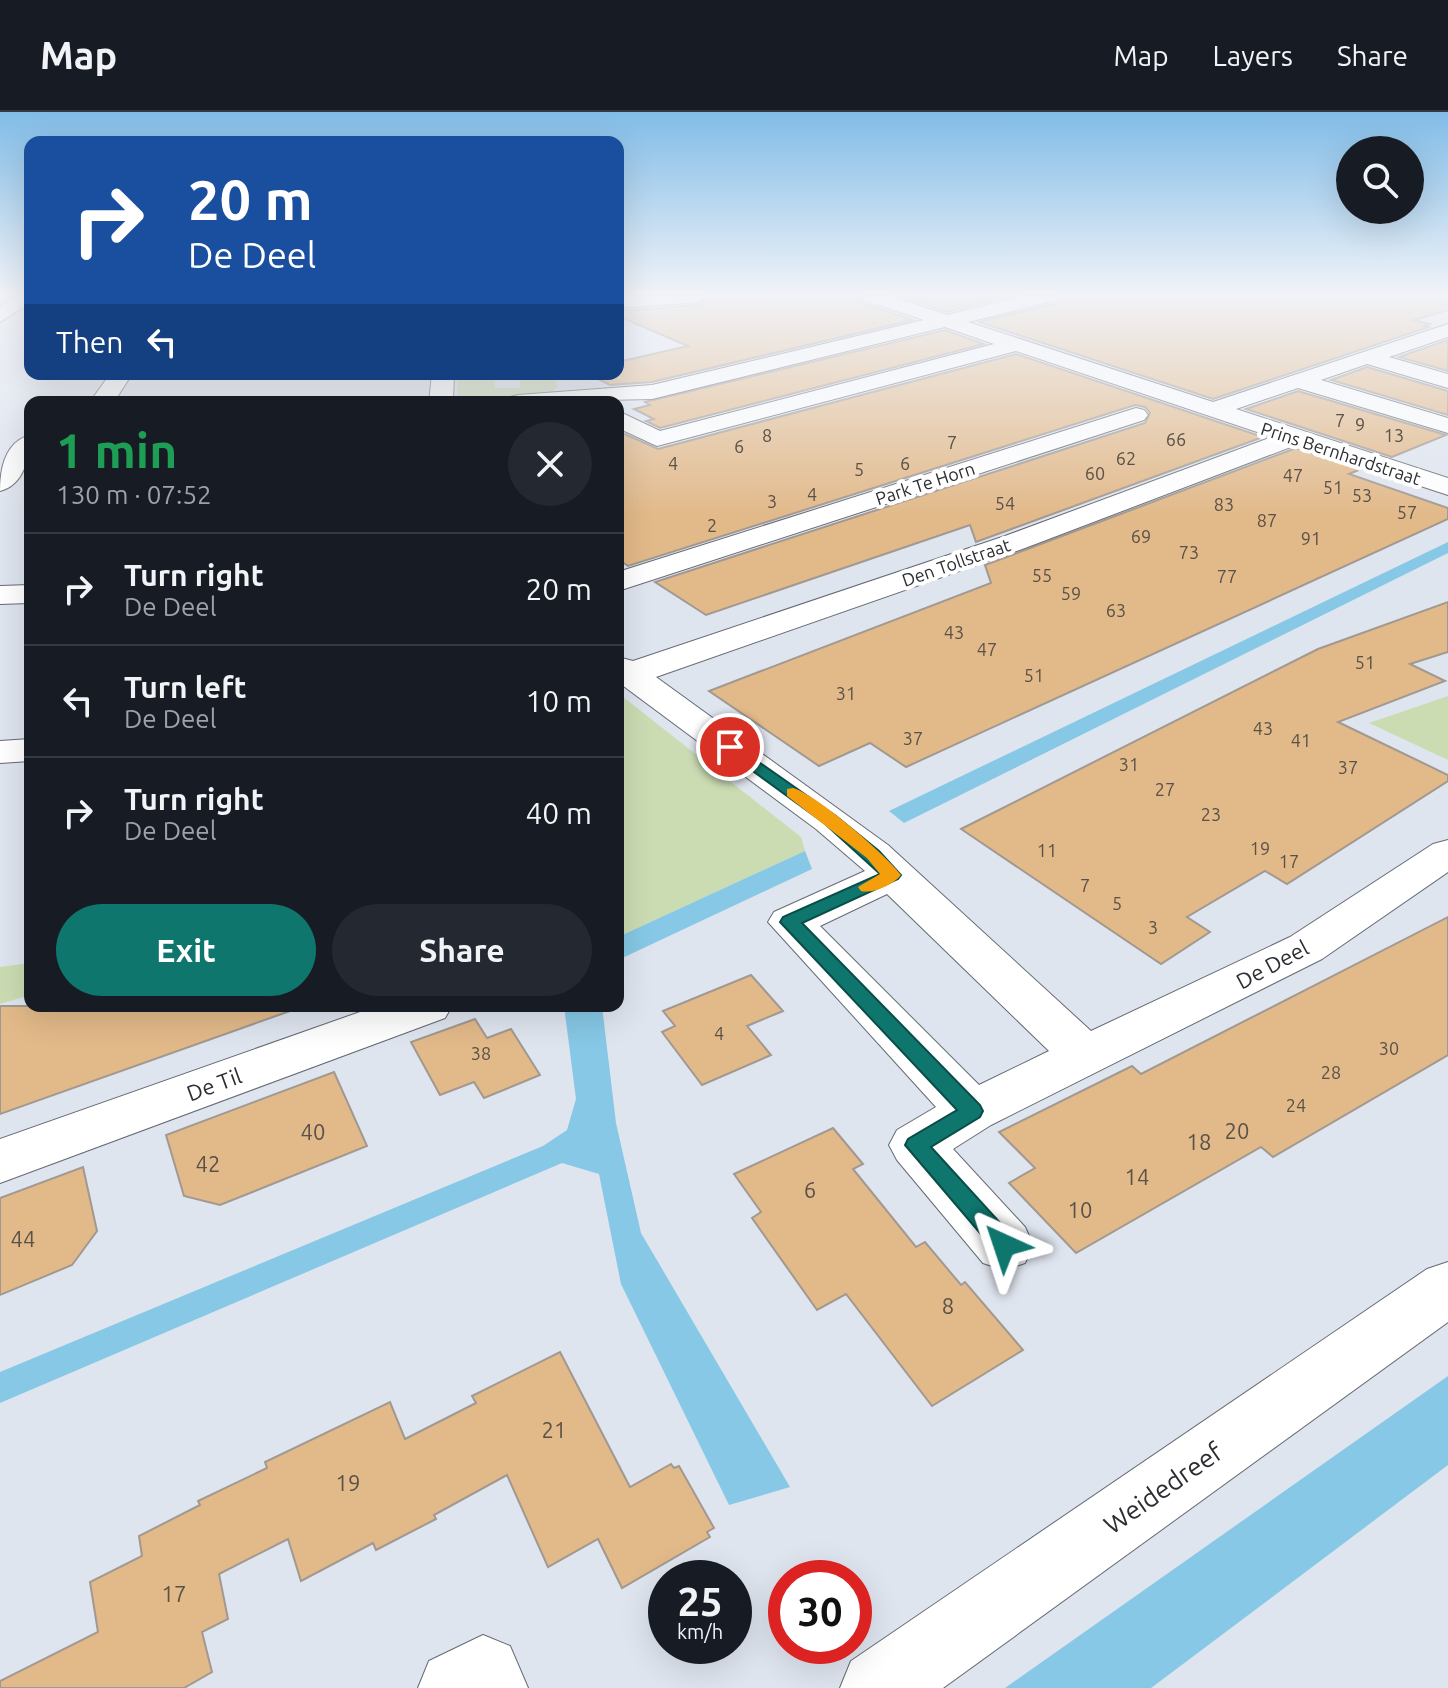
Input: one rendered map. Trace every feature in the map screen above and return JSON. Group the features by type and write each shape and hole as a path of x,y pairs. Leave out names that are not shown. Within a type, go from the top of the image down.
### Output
{"street":[{"path":"623,396 746,370"},
{"path":"624,421 657,439 921,370"},
{"name":"Prins Bernhardstraat","path":"1086,370 1448,487"},
{"path":"1211,410 1334,370"},
{"path":"1409,370 1448,381"},
{"path":"1350,396 1418,372"},
{"path":"1299,381 1448,426"},
{"name":"Park Te Horn","path":"624,580 1136,415 1097,396 1126,383"},
{"path":"0,483 24,435"},
{"name":"Den Tollstraat","path":"624,670 974,556 1292,438"},
{"path":"1398,470 1436,454"},
{"path":"0,595 24,594"},
{"path":"624,670 873,854 1087,1057"},
{"path":"0,752 24,750"},
{"name":"De Deel","path":"1004,1245 916,1145 972,1111 1306,948 1448,853"},
{"path":"892,875 790,922 972,1111"},
{"name":"De Til","path":"0,1161 411,1012"},
{"name":"Weidedreef","path":"878,1688 1448,1288"},
{"path":"456,1688 483,1673 490,1688"}],"green space":[{"path":"458,380 494,380 495,388 520,388 519,380 556,380 557,388 549,394 457,395"},
{"path":"1448,696 1448,760 1369,723"},
{"path":"624,698 801,837 805,851 624,934"},
{"path":"24,964 24,997 0,1004 0,967"}],"water":[{"path":"1448,542 1448,553 904,823 889,811"},
{"path":"805,851 812,869 624,957 624,934"},
{"path":"565,1012 603,1012 616,1123 641,1233 790,1487 729,1505 621,1284 599,1174 562,1163 0,1403 0,1372 543,1146 567,1130 576,1099"},
{"path":"1448,1376 1448,1465 1151,1688 1005,1688"}],"building":[{"path":"624,370 704,370 652,382 610,385 600,380 624,380"},
{"path":"780,370 885,370 660,428 646,421 654,419 634,409 650,405 645,402"},
{"path":"957,370 1062,370 1263,437 976,542 970,525 706,615 655,582 1145,423 1150,413 1145,407 1135,405 628,566 624,563 624,434 658,449"},
{"path":"1123,370 1301,370 1213,399"},
{"path":"1360,370 1376,370 1448,391 1448,415 1331,380"},
{"path":"1298,391 1446,435 1392,457 1246,409"},
{"path":"1296,448 1361,469 1349,474 1448,508 1448,519 906,767 870,743 819,766 709,691 991,583 985,565"},
{"path":"1448,602 1448,652 1410,664 1445,681 1338,722 1448,775 1448,781 1287,884 1265,871 1187,917 1210,932 1161,964 961,829 1318,649"},
{"path":"1448,917 1448,1055 1273,1157 1261,1147 1076,1253 1009,1183 1035,1168 999,1132 1132,1066 1141,1074"},
{"path":"751,975 783,1011 747,1026 771,1055 702,1085 662,1032 675,1026 663,1011"},
{"path":"0,1006 24,1006 24,1012 287,1012 0,1114"},
{"path":"475,1019 487,1038 511,1029 540,1075 484,1098 474,1082 440,1095 411,1042"},
{"path":"334,1072 367,1146 220,1205 184,1196 166,1135"},
{"path":"833,1128 863,1164 853,1169 916,1247 925,1242 961,1285 965,1282 1023,1350 932,1406 846,1294 817,1310 752,1218 761,1212 734,1174"},
{"path":"83,1167 97,1231 72,1265 0,1295 0,1198"},
{"path":"560,1352 630,1487 671,1464 674,1468 679,1466 714,1528 707,1532 710,1537 670,1560 648,1560 648,1573 622,1588 598,1539 548,1567 507,1475 434,1515 436,1519 376,1550 373,1543 301,1581 288,1539 219,1574 228,1619 202,1632 212,1672 184,1688 0,1688 0,1681 98,1632 90,1582 142,1556 139,1536 200,1505 198,1501 267,1468 265,1462 390,1402 405,1439 476,1403 472,1396"}],"slow traffic":[{"path":"793,793 873,854 892,875 867,887"}],"route":[{"path":"730,747 830,820 873,854 892,875 790,922 972,1111 916,1145 1004,1245"}]}
